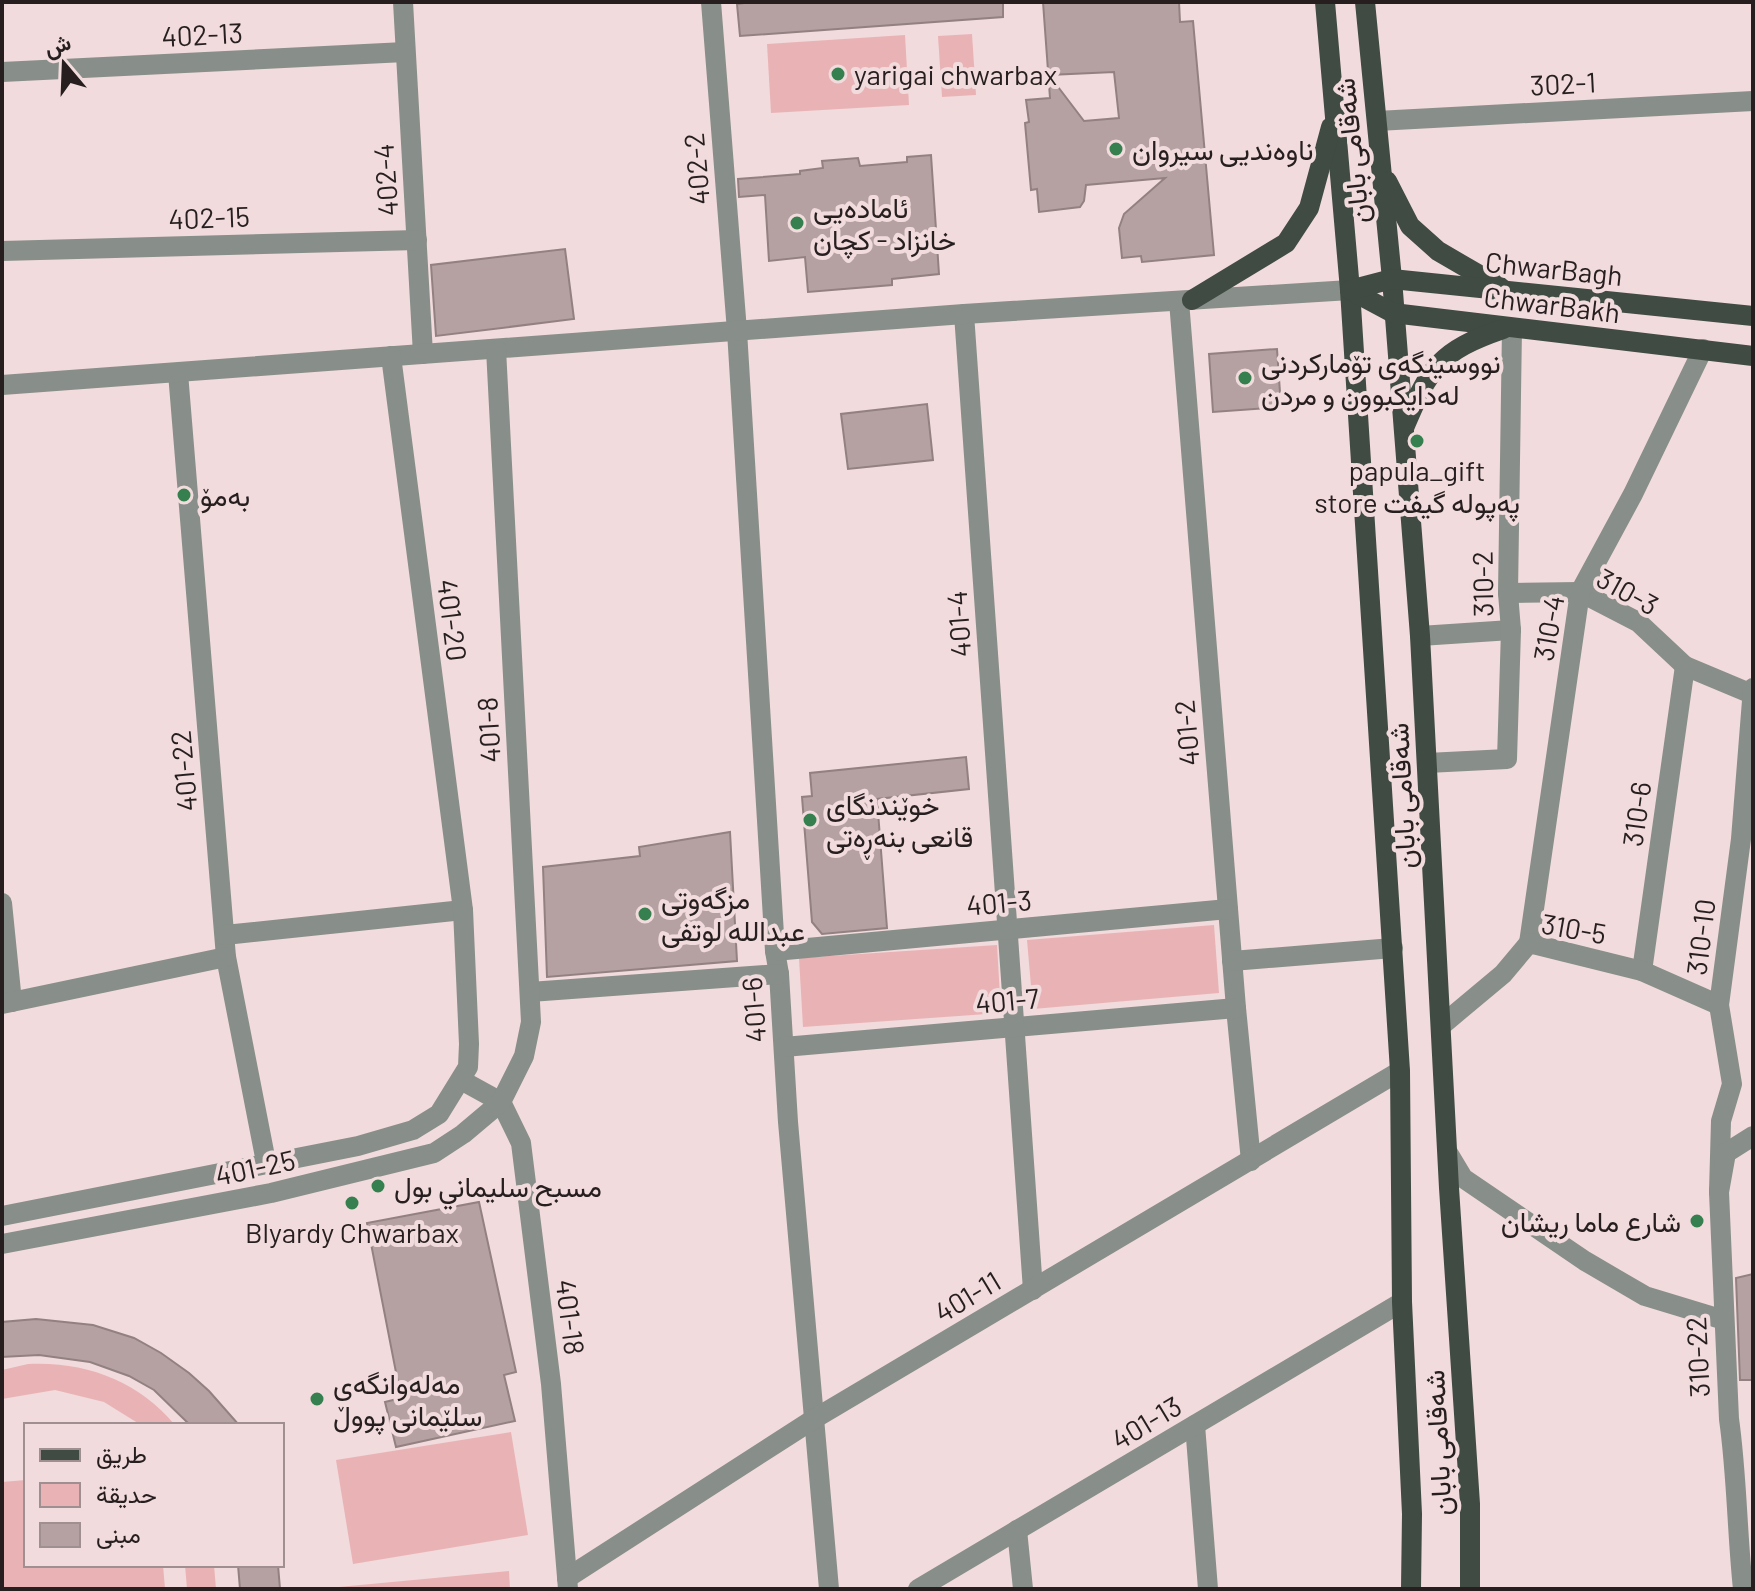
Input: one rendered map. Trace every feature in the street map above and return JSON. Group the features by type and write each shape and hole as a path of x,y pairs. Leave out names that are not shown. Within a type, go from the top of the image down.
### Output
{"main road":[{"name":"شەقامی بابان","path":"1325,2 1350,290 1400,1071 1402,1302 1412,1514 1411,1589"},
{"name":"شەقامی بابان","path":"1365,2 1392,279 1420,636 1470,1504 1470,1589"},
{"path":"1185,300 1286,243 1309,208 1335,111"},
{"path":"1381,169 1410,226 1438,251 1507,291"},
{"name":"ChwarBagh","path":"1350,290 1392,279 1753,316"},
{"name":"ChwarBakh","path":"1350,290 1393,313 1753,356"},
{"path":"1402,431 1423,382 1446,357 1469,341 1510,328"}],"street":[{"name":"402-4","path":"403,2 423,354"},
{"name":"402-2","path":"711,2 737,331"},
{"name":"402-13","path":"2,72 405,52"},
{"name":"302-1","path":"1377,121 1753,101"},
{"name":"402-15","path":"2,251 417,240"},
{"path":"2,385 964,314 1350,290"},
{"name":"401-2","path":"1185,300 1228,909 1251,1161"},
{"name":"401-4","path":"964,314 1033,1290"},
{"name":"310-2","path":"1427,763 1507,759 1511,630 1508,593 1510,328"},
{"name":"401-6","path":"737,331 775,951 829,1589"},
{"name":"401-8","path":"496,349 530,992 529,1040 516,1076 501,1102"},
{"name":"310-4","path":"1529,943 1580,592 1639,482 1703,349"},
{"name":"401-20","path":"391,356 463,910 469,1044 468,1067 461,1080"},
{"name":"401-22","path":"178,373 226,957 266,1162"},
{"name":"310-3","path":"1508,593 1580,592 1638,622 1685,666 1752,691"},
{"path":"1420,636 1511,630"},
{"name":"310-6","path":"1642,971 1685,666"},
{"name":"310-10","path":"1719,1192 1721,1121 1732,1084 1719,1005 1741,839 1752,691"},
{"path":"2,903 7,1003 226,957"},
{"name":"401-3","path":"775,951 1228,909"},
{"path":"225,935 463,910"},
{"name":"310-5","path":"1442,1025 1503,974 1529,943 1642,971 1719,1005"},
{"path":"1232,961 1393,948"},
{"path":"530,992 779,974"},
{"name":"401-7","path":"784,1047 1236,1008"},
{"name":"401-11","path":"568,1584 814,1419 1400,1071"},
{"path":"461,1080 501,1102"},
{"name":"401-25","path":"2,1216 358,1146 413,1130 439,1114 461,1080"},
{"name":"401-25","path":"2,1244 271,1193 434,1153 463,1134 501,1102"},
{"name":"401-18","path":"501,1102 521,1143 551,1384 568,1584"},
{"name":"310-22","path":"1743,1589 1737,1530 1744,1453 1729,1419 1719,1192 1726,1153 1753,1136"},
{"path":"1448,1153 1463,1178 1585,1261 1645,1296 1724,1320"},
{"name":"401-13","path":"918,1589 1402,1302"},
{"path":"1195,1425 1208,1589"},
{"path":"1017,1530 1023,1589"}],"green space":[{"path":"972,34 976,95 942,97 938,36"},
{"name":"yarigai chwarbax","path":"905,35 909,105 771,113 767,44"},
{"path":"1214,925 1219,993 1033,1009 1027,940"},
{"path":"997,945 1001,1013 803,1027 799,958"},
{"path":"28,1364 49,1364 90,1370 145,1396 173,1423 138,1423 104,1402 55,1390 2,1399 2,1370"},
{"path":"511,1432 528,1535 353,1564 336,1460"},
{"path":"24,1480 24,1567 163,1567 165,1589 2,1589 2,1482"},
{"path":"185,1567 214,1567 216,1589 187,1589"},
{"path":"509,1571 510,1589 339,1589 339,1587"}],"building":[{"path":"1003,2 1003,17 740,36 737,4"},
{"name":"ناوەندیی سیروان","path":"1043,2 1179,2 1180,22 1193,21 1214,255 1142,262 1141,256 1122,258 1119,228 1124,214 1165,178 1086,185 1080,207 1039,212 1037,189 1031,190 1026,100 1050,98","holes":["1114,72 1119,118 1084,121 1049,75"]},
{"name":"ئامادەیی خانزاد - کچان","path":"931,155 939,274 892,279 892,285 808,292 805,257 769,261 765,195 739,197 738,179 800,174 800,171 823,168 822,161 858,158 860,166 907,162 907,157"},
{"path":"565,249 574,319 436,336 431,265"},
{"name":"نووسینگەی تۆمارکردنی لەدایکبوون و مردن","path":"1277,349 1281,407 1213,412 1209,354"},
{"path":"927,404 933,460 848,469 841,414"},
{"path":"966,757 969,789 877,799 887,928 822,934 812,922 802,797 812,796 810,773"},
{"path":"730,832 737,961 547,977 543,867 640,856 639,847"},
{"path":"479,1202 516,1372 504,1375 515,1421 396,1447 385,1402 401,1398 367,1223"},
{"path":"1753,1274 1753,1380 1740,1380 1736,1278"},
{"path":"36,1319 93,1325 134,1338 189,1373 237,1423 188,1423 154,1390 129,1376 90,1362 39,1355 2,1357 2,1322"},
{"path":"238,1567 278,1567 280,1589 240,1589"}],"place":[{"name":"yarigai chwarbax","path":"838,74"},
{"name":"ناوەندیی سیروان","path":"1116,149"},
{"name":"ئامادەیی خانزاد - کچان","path":"797,223"},
{"name":"نووسینگەی تۆمارکردنی لەدایکبوون و مردن","path":"1245,378"},
{"name":"papula_gift store پەپولە گیفت","path":"1417,441"},
{"name":"بەمۆ","path":"184,495"},
{"name":"خوێندنگای قانعی بنەڕەتی","path":"810,820"},
{"name":"مزگەوتی عبداللە لوتفی","path":"645,914"},
{"name":"مسبح سلیماني بول","path":"378,1186"},
{"name":"Blyardy Chwarbax","path":"352,1203"},
{"name":"شارع ماما ريشان","path":"1697,1221"},
{"name":"مەلەوانگەی سلێمانی پووڵ","path":"317,1399"}]}
